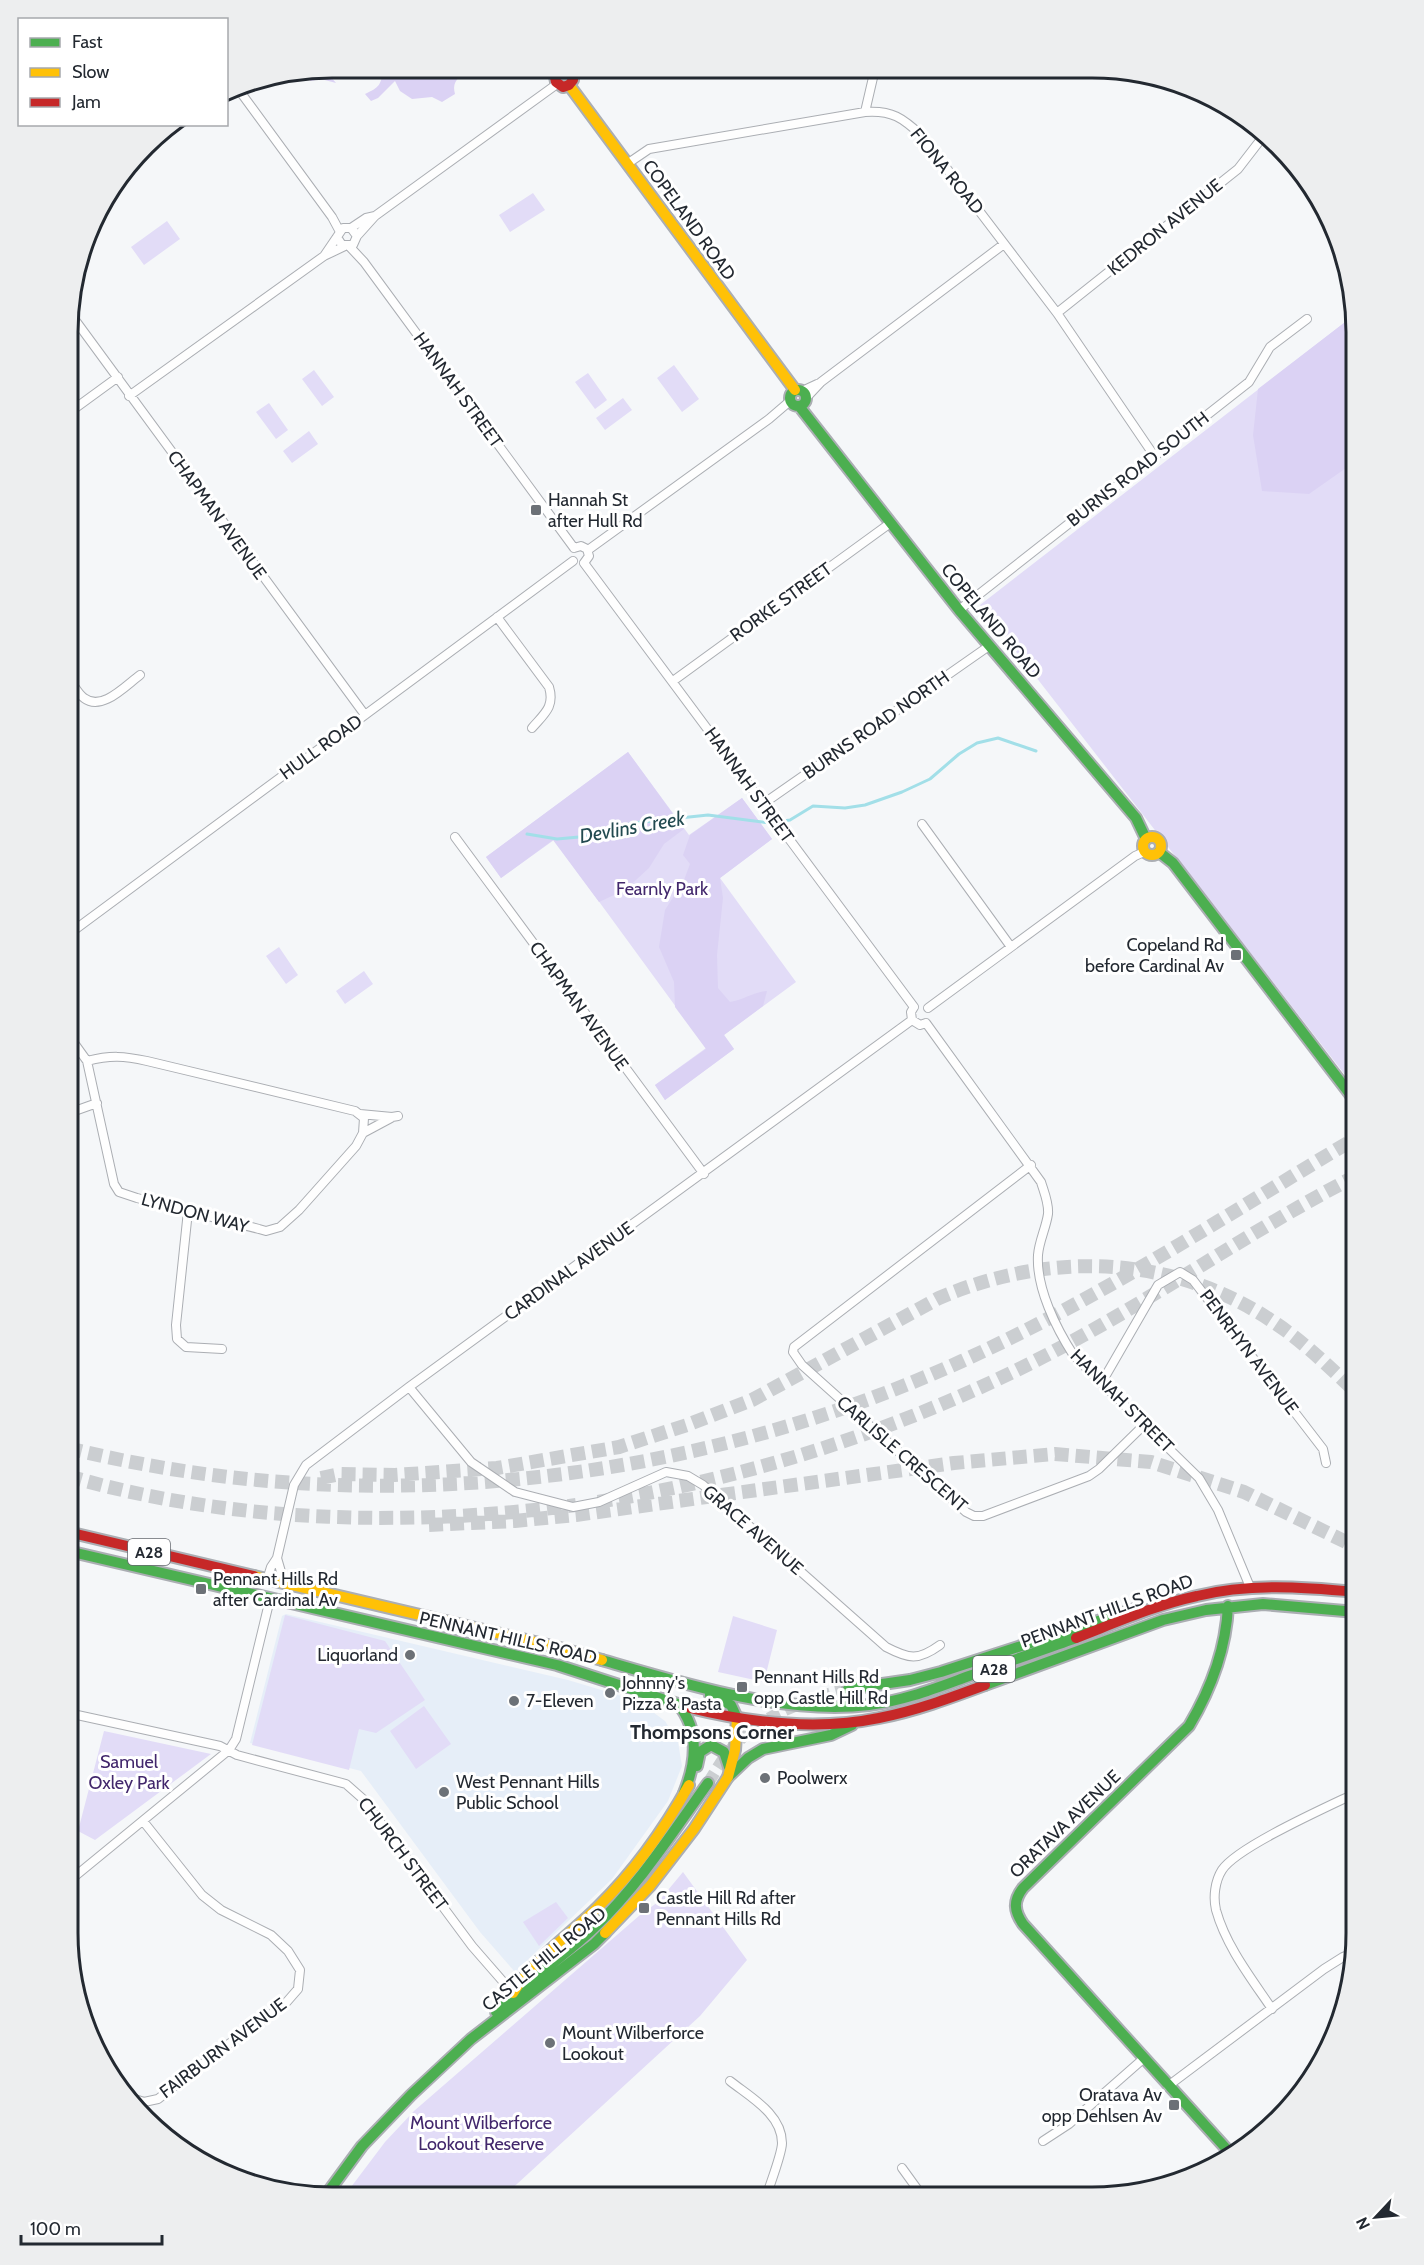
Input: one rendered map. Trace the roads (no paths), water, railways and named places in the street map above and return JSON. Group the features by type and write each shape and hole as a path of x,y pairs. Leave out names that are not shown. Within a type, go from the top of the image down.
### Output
{"main road":[{"path":"556,78 557,84 562,87 569,85 573,78"},
{"name":"COPELAND ROAD","path":"569,85 889,524 989,646 1115,792 1136,818 1146,839"},
{"path":"1154,837 1159,840 1160,852 1152,856 1144,852 1142,846 1146,839 1154,837"},
{"path":"1160,852 1173,863 1346,1089"},
{"name":"PENNANT HILLS ROAD","path":"78,1534 556,1647 692,1686 791,1706 828,1708 870,1705 934,1690 1190,1597 1250,1587 1346,1591"},
{"name":"PENNANT HILLS ROAD","path":"78,1553 557,1665 599,1676 678,1704 736,1718 805,1724 856,1723 929,1706 1163,1620 1199,1610 1228,1606 1284,1604 1346,1611"},
{"path":"249,1576 276,1598"},
{"path":"267,1580 276,1598"},
{"path":"276,1598 285,1584"},
{"path":"848,1689 910,1680 941,1672 1165,1599 1190,1597"},
{"name":"ORATAVA AVENUE","path":"1226,2149 1023,1924 1016,1916 1013,1906 1016,1896 1023,1888 1189,1726 1206,1697 1215,1670 1228,1617 1228,1606"},
{"path":"692,1686 731,1705 736,1718"},
{"path":"678,1704 688,1717 693,1740 692,1765 684,1793"},
{"name":"CASTLE HILL ROAD","path":"517,1997 594,1944 633,1905 694,1829 728,1777 735,1750 736,1718"},
{"path":"728,1777 748,1758 763,1749 831,1735 856,1723"},
{"path":"517,1997 522,1977 612,1893 660,1834 676,1810 695,1772 700,1752 708,1746 720,1747 727,1756 728,1777"},
{"name":"CASTLE HILL ROAD","path":"332,2187 362,2145 411,2096 609,1913 652,1863 708,1783"}],"street":[{"path":"865,112 873,78"},
{"path":"129,396 324,256 351,243 375,216 557,84"},
{"path":"241,94 351,243"},
{"name":"FIONA ROAD","path":"627,164 650,149 865,112 882,111 897,116 922,136 1057,313 1155,456"},
{"name":"KEDRON AVENUE","path":"1057,313 1238,169 1260,141"},
{"path":"324,256 343,231 366,218 375,216"},
{"path":"343,231 341,244 351,243"},
{"name":"HANNAH STREET","path":"351,243 574,548"},
{"path":"588,550 821,382 1004,244"},
{"name":"BURNS ROAD SOUTH","path":"959,610 1249,382 1270,347 1307,319"},
{"name":"CHAPMAN AVENUE","path":"78,324 365,715"},
{"path":"78,406 118,377"},
{"name":"RORKE STREET","path":"673,681 889,524"},
{"path":"583,546 588,550 589,557 584,563 579,564 573,561 571,554 574,548 583,546"},
{"name":"HULL ROAD","path":"78,927 573,561"},
{"name":"HANNAH STREET","path":"584,563 914,1007"},
{"path":"497,617 549,687 552,698 549,707 532,728"},
{"name":"BURNS ROAD NORTH","path":"763,804 989,646"},
{"path":"78,691 82,697 93,703 103,701 140,675"},
{"path":"922,824 1011,946"},
{"name":"CHAPMAN AVENUE","path":"454,837 704,1174"},
{"path":"928,1008 1135,856 1144,852"},
{"path":"920,1005 928,1008 930,1014 926,1023 920,1025 912,1020 911,1012 914,1007 920,1005"},
{"name":"CARDINAL AVENUE","path":"267,1580 277,1558 294,1485 306,1465 912,1020"},
{"name":"HANNAH STREET","path":"926,1023 1031,1165 1041,1182 1048,1211 1038,1254 1040,1278 1069,1348 1074,1356 1199,1478 1209,1492 1250,1587"},
{"name":"LYNDON WAY","path":"78,1049 87,1062 110,1170 119,1192 259,1229 276,1229 284,1224 356,1146 363,1133 395,1116 360,1114 125,1056 108,1056 87,1062"},
{"path":"78,1110 97,1103"},
{"path":"360,1114 365,1120 363,1133"},
{"path":"784,1352 793,1352 794,1347 1031,1165"},
{"path":"189,1211 176,1324 177,1339 186,1347 222,1349"},
{"name":"PENRHYN AVENUE","path":"1102,1382 1158,1285 1179,1272 1193,1280 1323,1449 1326,1463"},
{"name":"CARLISLE CRESCENT","path":"793,1352 802,1365 819,1381 966,1512 974,1516 983,1516 1089,1476 1145,1424"},
{"name":"GRACE AVENUE","path":"410,1387 471,1462 515,1492 573,1507 599,1502 666,1472 688,1476 703,1485 886,1647 904,1656 920,1657 940,1645"},
{"path":"277,1558 285,1584"},
{"path":"78,1874 229,1750 236,1739 276,1598"},
{"name":"CHURCH STREET","path":"78,1715 220,1746 240,1756 346,1784 355,1790 472,1946 517,1997"},
{"path":"1272,2009 1229,1943 1216,1908 1214,1890 1222,1869 1249,1848 1346,1798"},
{"name":"FAIRBURN AVENUE","path":"141,2101 158,2099 223,2048 284,2005 298,1989 300,1970 288,1951 271,1935 221,1910 202,1895 143,1821"},
{"path":"1168,2086 1333,1963 1345,1957"},
{"path":"1042,2141 1069,2124 1143,2059"},
{"path":"730,2080 769,2112 779,2128 783,2144 769,2187"},
{"path":"902,2168 916,2187"}],"waterway":[{"name":"Devlins Creek","path":"527,834 557,839 590,836 633,823 708,815 769,823 790,820 813,806 845,808 865,805 902,792 930,779 959,754 977,743 998,738 1036,751"}],"tunnel":[{"path":"78,1450 180,1470 293,1483 407,1486 522,1479 635,1463 747,1438 856,1404 962,1361 1012,1337 1112,1284 1346,1144"},
{"path":"598,1502 731,1475 796,1457 923,1412 1045,1356 1346,1181"},
{"path":"321,1478 340,1474 395,1475 497,1468 619,1447 687,1425 752,1400 939,1298 981,1283 1023,1272 1066,1267 1109,1267 1151,1272 1193,1283 1233,1299 1272,1321 1294,1337 1346,1383"},
{"path":"429,1525 515,1521 576,1515 954,1463 1055,1454 1151,1462 1244,1492 1346,1542"},
{"path":"78,1479 129,1492 192,1503 256,1512 320,1516 385,1518 450,1516 576,1505"},
{"path":"708,1783 732,1748 756,1727 801,1703 848,1689"}],"place":[{"name":"Hannah St after Hull Rd","path":"536,510"},
{"name":"Copeland Rd before Cardinal Av","path":"1236,955"},
{"name":"Pennant Hills Rd after Cardinal Av","path":"201,1589"},
{"name":"Liquorland","path":"410,1655"},
{"name":"Pennant Hills Rd opp Castle Hill Rd","path":"742,1687"},
{"name":"Johnny's Pizza & Pasta","path":"610,1693"},
{"name":"7-Eleven","path":"514,1701"},
{"name":"Poolwerx","path":"765,1778"},
{"name":"West Pennant Hills Public School","path":"444,1792"},
{"name":"Castle Hill Rd after Pennant Hills Rd","path":"644,1908"},
{"name":"Mount Wilberforce Lookout","path":"550,2043"},
{"name":"Oratava Av opp Dehlsen Av","path":"1174,2105"}],"district":[{"name":"Thompsons Corner","path":"712,1732"}],"park label":[{"name":"Fearnly Park","path":"662,889"},
{"name":"Samuel Oxley Park","path":"129,1772"},
{"name":"Mount Wilberforce Lookout Reserve","path":"481,2133"}]}
